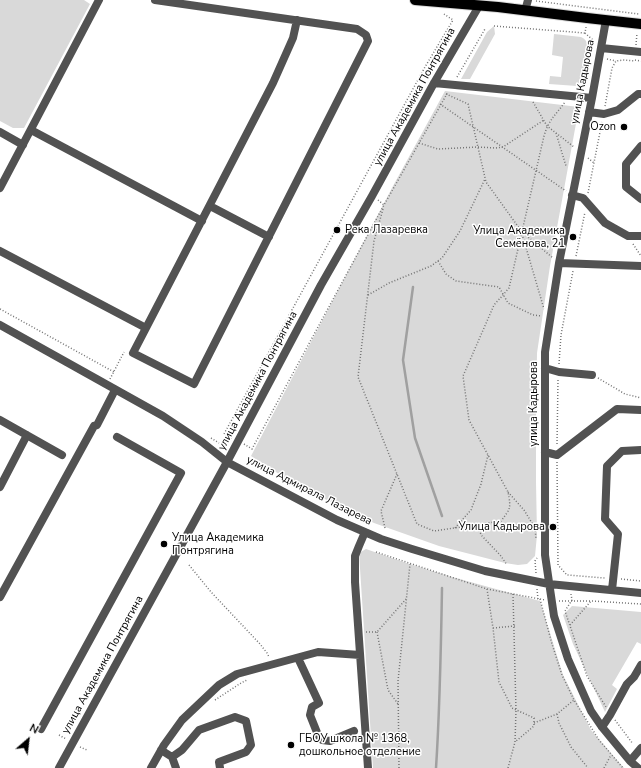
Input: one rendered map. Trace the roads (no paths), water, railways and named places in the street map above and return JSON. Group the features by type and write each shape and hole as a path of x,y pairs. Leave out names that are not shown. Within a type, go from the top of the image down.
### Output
{"main road":[{"path":"415,0 498,7 527,4 606,20 640,19"}],"street":[{"path":"0,188 100,0"},
{"path":"155,0 297,20 357,29 366,35 368,41 194,384 133,353 273,84 293,38 297,20"},
{"name":"улица Академика Понтрягина","path":"59,768 228,462 321,285 434,83 479,6"},
{"name":"улица Кадырова","path":"606,20 559,263 545,352 545,555 554,616 568,659 591,711 630,761 638,768"},
{"path":"601,48 638,52"},
{"path":"434,83 592,98"},
{"path":"589,112 604,114 618,110 638,94 641,94"},
{"path":"31,130 202,221"},
{"path":"0,132 23,145"},
{"path":"641,146 626,164 626,187 641,199"},
{"path":"572,195 583,198 605,223 628,236 641,236"},
{"path":"210,206 268,237"},
{"path":"0,251 146,328"},
{"path":"559,263 641,266"},
{"name":"улица Адмирала Лазарева","path":"0,325 163,416 202,442 228,462 337,520 381,539 485,571 570,587 641,593"},
{"path":"545,368 559,372 592,375"},
{"path":"0,597 115,390"},
{"path":"545,452 557,455 617,409 641,410"},
{"path":"0,420 62,455"},
{"path":"0,487 27,435"},
{"path":"41,729 181,473 117,437"},
{"path":"612,590 618,534 605,519 607,466 622,451 641,450"},
{"path":"365,532 357,551 355,562 355,582 368,768"},
{"path":"152,768 161,750 182,720 219,685 237,674 318,652 360,656"},
{"path":"298,658 319,703 312,707 310,715 318,735 322,740 330,741 354,731"},
{"path":"602,726 610,715 627,684 634,677 641,665"},
{"path":"172,757 182,750 199,730 235,718 246,721 251,746 246,752 219,762 220,768"},
{"path":"630,761 640,749"},
{"path":"161,750 172,757 176,768"}],"waterway":[{"path":"413,287 403,360 415,438 442,516"},
{"path":"436,768 442,588"}],"place":[{"name":"Ozon","path":"624,127"},
{"name":"Река Лазаревка","path":"337,230"},
{"name":"Улица Академика Семёнова, 21","path":"573,237"},
{"name":"Улица Кадырова","path":"553,527"},
{"name":"Улица Академика Понтрягина","path":"164,544"},
{"name":"ГБОУ школа № 1368, дошкольное отделение","path":"291,745"}]}
